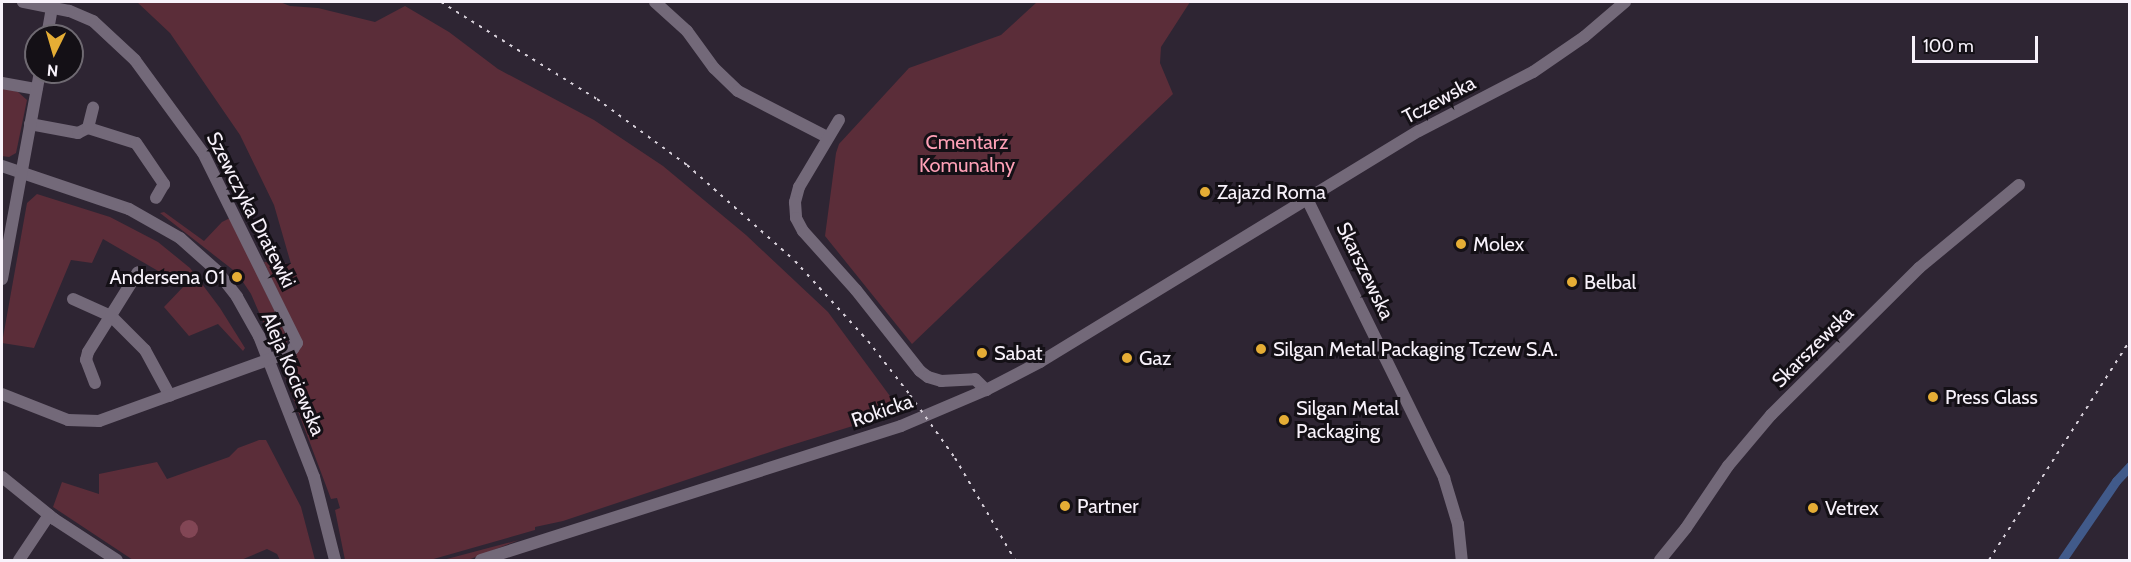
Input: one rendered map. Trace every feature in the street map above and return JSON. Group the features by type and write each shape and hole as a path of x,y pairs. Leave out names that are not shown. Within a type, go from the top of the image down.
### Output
{"street":[{"name":"Szewczyka Dratewki","path":"2,394 68,420 83,422 105,420 269,360 293,349 296,340 203,153 162,95 117,41 93,21 53,5 23,2"},
{"path":"655,2 687,32 714,68 738,91 827,137"},
{"name":"Tczewska","path":"1264,225 1419,131 1533,72 1568,50 1618,4"},
{"path":"49,24 53,5"},
{"path":"2,83 36,89"},
{"path":"2,279 37,84"},
{"path":"30,124 78,134 88,128 93,108"},
{"path":"839,120 806,175 795,202 796,219 803,231 856,290 920,371 928,377 942,381 975,379 986,390"},
{"path":"88,128 136,143 164,184 156,198"},
{"name":"Aleja Kociewska","path":"2,166 113,201 180,238 217,271 245,309 269,360 314,477 336,561"},
{"name":"Skarszewska","path":"1660,561 1686,528 1728,466 1771,415 1919,268 2019,185"},
{"name":"Skarszewska","path":"1307,199 1444,478 1456,513 1462,561"},
{"name":"Rokicka","path":"481,561 901,426 959,403 1040,362 1264,225"},
{"path":"95,383 86,360 88,352 138,272"},
{"path":"73,298 111,316 145,350 171,396"},
{"path":"2,477 49,515 117,561"},
{"path":"19,561 49,515"}],"green space":[{"path":"137,2 280,2 290,6 318,8 375,22 405,6 449,32 498,69 594,120 663,166 746,235 828,312 901,411 563,521 535,527 535,530 430,560 345,560 335,510 340,508 337,498 331,499 284,374 285,365 295,357 301,345 264,262 291,264 274,205 240,135 170,33"},
{"name":"Cmentarz Komunalny","path":"1037,2 1190,2 1161,47 1160,63 1173,94 912,344 825,236 839,144 909,68 1001,35"},
{"path":"2,88 18,92 27,100 16,153 9,157 2,156"},
{"path":"37,194 110,217 158,242 190,268 220,308 245,348 243,351 218,324 189,336 164,307 184,286 103,239 92,263 71,260 34,348 2,343 27,203"},
{"path":"164,212 204,241 222,222 230,218 288,339 286,346 279,346 271,340 251,294 237,273 160,213"},
{"path":"259,440 266,440 301,507 315,560 280,560 277,554 267,549 241,560 133,560 53,507 62,482 99,494 99,474 157,462 167,479 229,457 238,448"},
{"path":"519,540 468,560 443,560"}],"shaded area":[{"path":"189,520 195,523 198,529 195,535 189,538 183,535 180,529 183,523"}],"waterway":[{"path":"2062,560 2116,481 2130,466"}],"railway":[{"path":"441,2 597,99 687,165 795,261 868,341 910,395 955,458 1015,560"},
{"path":"1989,560 2130,340"}],"place":[{"name":"Zajazd Roma","path":"1205,192"},
{"name":"Molex","path":"1461,244"},
{"name":"Andersena 01","path":"237,277"},
{"name":"Belbal","path":"1572,282"},
{"name":"Silgan Metal Packaging Tczew S.A.","path":"1261,349"},
{"name":"Sabat","path":"982,353"},
{"name":"Gaz","path":"1127,358"},
{"name":"Press Glass","path":"1933,397"},
{"name":"Silgan Metal Packaging","path":"1284,420"},
{"name":"Partner","path":"1065,506"},
{"name":"Vetrex","path":"1813,508"}]}
